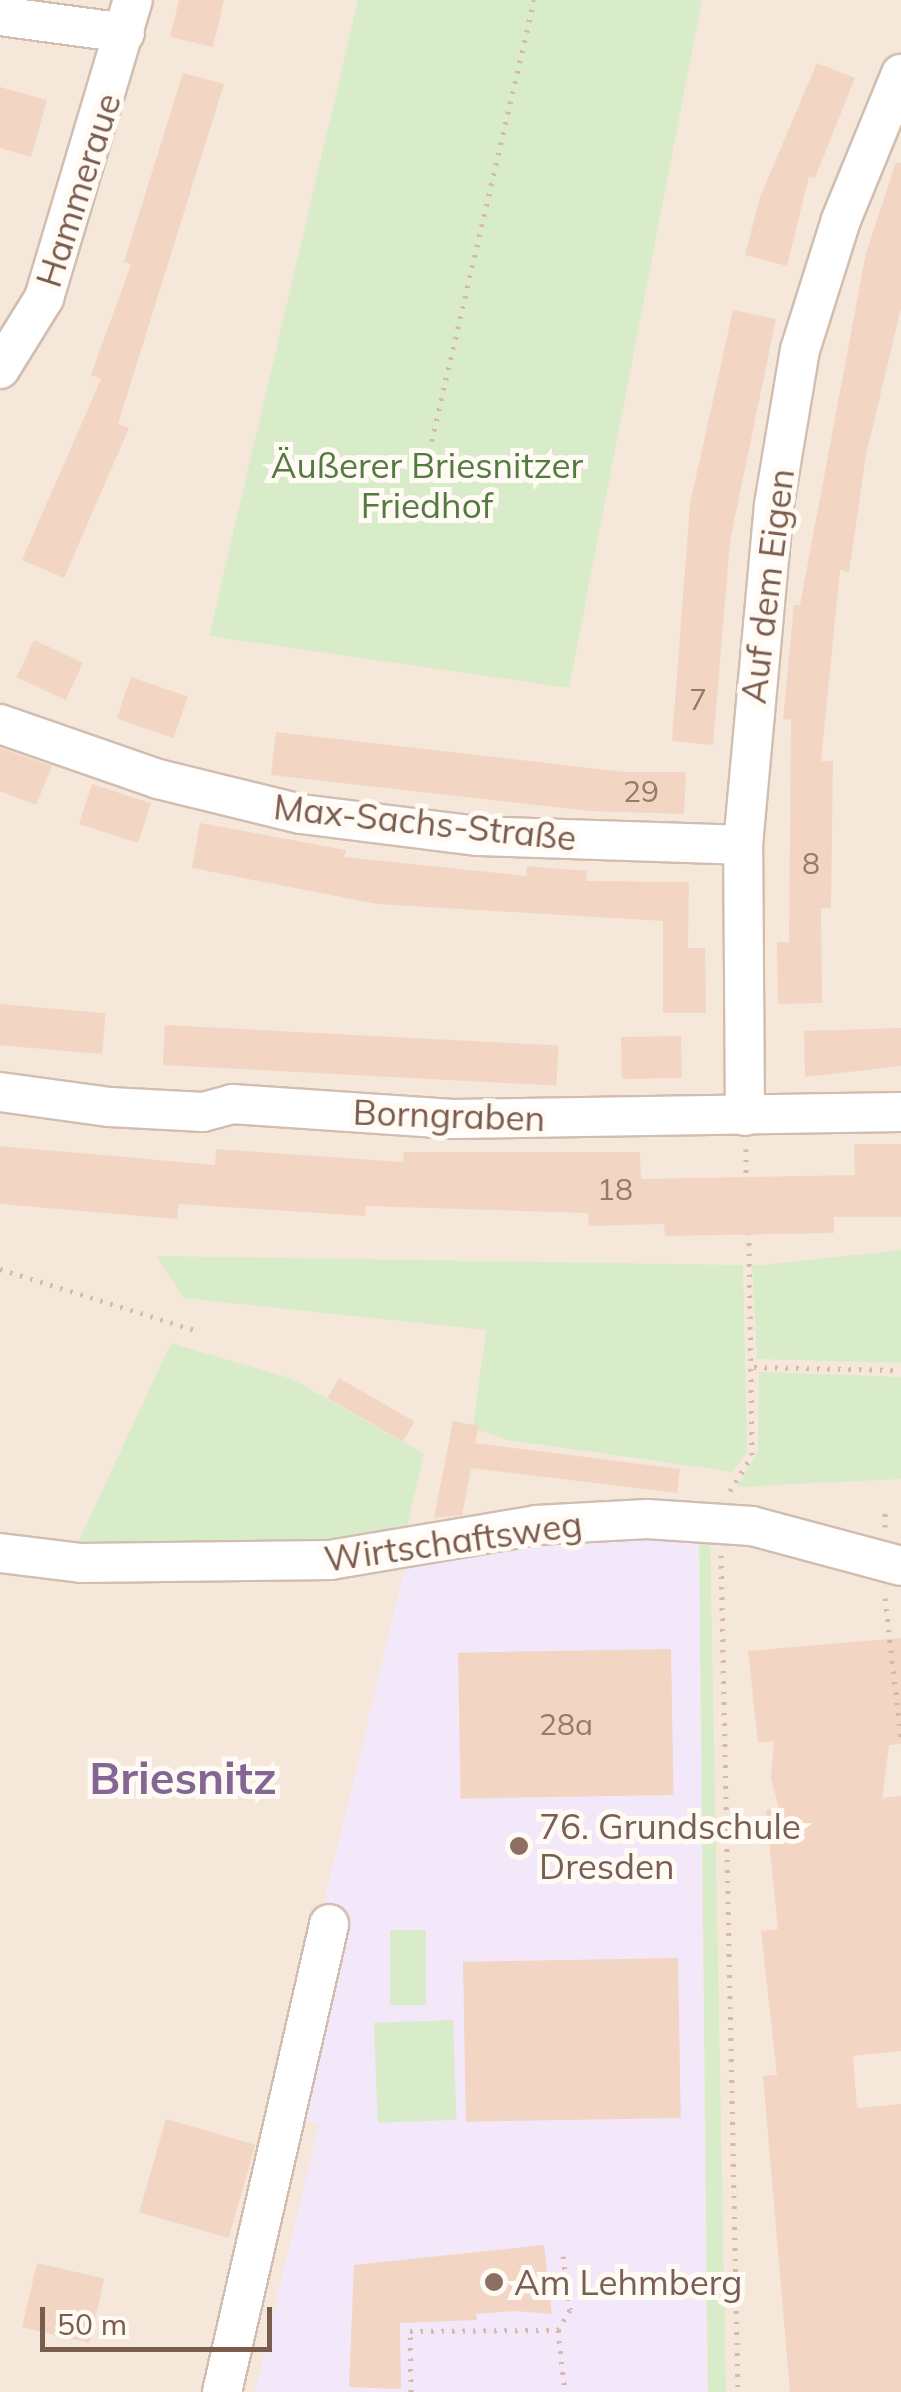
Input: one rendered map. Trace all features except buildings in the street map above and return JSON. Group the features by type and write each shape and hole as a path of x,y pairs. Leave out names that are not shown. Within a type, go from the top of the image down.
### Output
{"street":[{"path":"0,16 129,17"},
{"name":"Hammeraue","path":"0,369 44,298 129,17"},
{"name":"Auf dem Eigen","path":"745,1116 742,845 767,562 800,350 841,220 901,74"},
{"name":"Max-Sachs-Straße","path":"0,724 158,780 301,814 477,836 742,845"},
{"name":"Borngraben","path":"0,1092 203,1112 232,1104 452,1119 901,1112"},
{"name":"Wirtschaftsweg","path":"0,1553 81,1563 274,1563 410,1550 536,1524 720,1522 892,1580"},
{"path":"222,2392 329,1924"}],"path":[{"path":"422,482 534,0"},
{"path":"738,2392 720,1522 731,1487 752,1455 749,1234"},
{"path":"0,1268 198,1330"},
{"path":"753,1367 901,1370"},
{"path":"892,1580 901,1738"},
{"path":"563,2256 570,2310 558,2330 564,2392"},
{"path":"411,2392 410,2331 558,2330"}],"shaded area":[{"path":"0,0 901,0 901,2392 0,2392"},
{"name":"76. Grundschule Dresden","path":"610,1527 699,1530 707,2392 255,2392 319,2123 271,2121 406,1564"}],"green space":[{"name":"Äußerer Briesnitzer Friedhof","path":"358,0 702,0 569,688 209,636"},
{"path":"901,1250 901,1363 757,1359 752,1266"},
{"path":"156,1256 743,1265 747,1452 733,1472 508,1440 473,1428 486,1330 184,1298"},
{"path":"171,1343 292,1379 424,1454 405,1535 392,1541 75,1549"},
{"path":"759,1372 901,1377 901,1479 737,1487 758,1451"},
{"path":"699,1530 710,1531 726,2392 708,2392"},
{"path":"390,1930 426,1930 426,2005 390,2005"},
{"path":"453,2020 456,2120 378,2123 374,2023"}],"place":[{"name":"76. Grundschule Dresden","path":"519,1846"},
{"name":"Am Lehmberg","path":"494,2282"}],"district":[{"name":"Briesnitz","path":"183,1778"}]}
